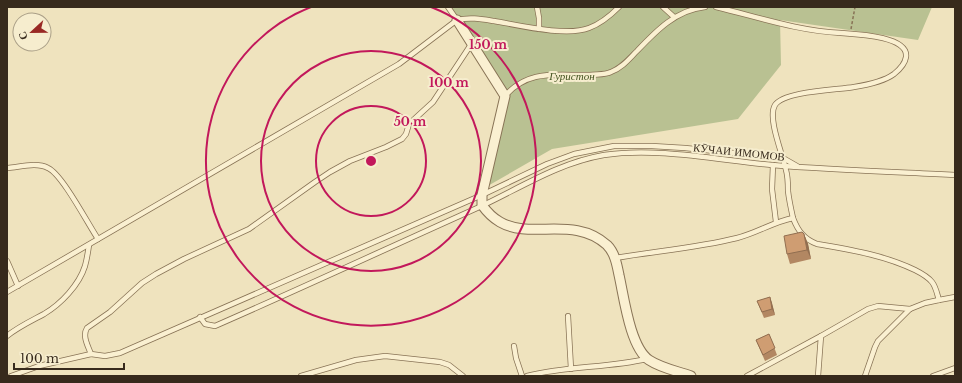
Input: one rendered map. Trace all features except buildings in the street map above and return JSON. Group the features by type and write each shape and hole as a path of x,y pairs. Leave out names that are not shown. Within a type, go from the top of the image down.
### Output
{"street":[{"path":"457,20 505,96 482,195 482,206 495,219 511,226 523,229 564,228 585,232 608,246 615,258 628,317 634,339 640,351 647,359 658,365 691,376"}],"lane":[{"path":"448,7 457,20"},
{"path":"537,7 539,29"},
{"path":"7,292 398,64 457,20 473,18 539,29 574,31 588,29 610,16 619,7"},
{"path":"663,7 674,17"},
{"path":"505,96 519,82 538,76 604,74 616,70 625,64 654,34 674,17 692,9 705,7"},
{"path":"716,7 811,31 850,33 889,39 903,46 906,51 906,58 904,62 897,71 883,80 855,87 795,95 777,102 773,113 776,135 785,166 793,218 801,235 809,241 817,244 876,256 902,264 923,274 933,283 939,300"},
{"path":"91,354 84,336 87,328 110,312 142,283 184,258 249,229 326,174 350,161 402,139 406,134 409,124 433,102 472,43"},
{"name":"КӮЧАИ ИМОМОВ","path":"11,376 39,366 91,354 105,356 120,353 482,195 564,157 604,147 625,145 673,147 782,158 797,166"},
{"name":"КӮЧАИ ИМОМОВ","path":"200,318 205,324 215,326 482,206 568,164 586,159 605,155 684,155 773,165 797,166"},
{"path":"773,165 772,189 776,222"},
{"path":"8,168 37,166 48,168 62,181 98,239"},
{"path":"797,166 955,175"},
{"path":"615,258 713,244 745,235 776,222 793,218"},
{"path":"7,336 22,325 54,307 69,292 85,267 89,244"},
{"path":"7,261 18,286"},
{"path":"865,376 873,351 878,341 910,309 924,303 955,298"},
{"path":"747,376 868,309 878,306 910,309"},
{"path":"568,316 571,369"},
{"path":"818,376 821,336"},
{"path":"514,346 522,376"},
{"path":"301,376 356,360 385,356 440,362 449,365 463,376"},
{"path":"527,376 545,372 624,364 647,359"},
{"path":"933,376 955,368"}],"path":[{"path":"850,33 854,7"}],"green space":[{"name":"Гуристон","path":"449,7 932,7 918,40 780,20 781,65 738,119 552,149 486,187 502,92"}]}
